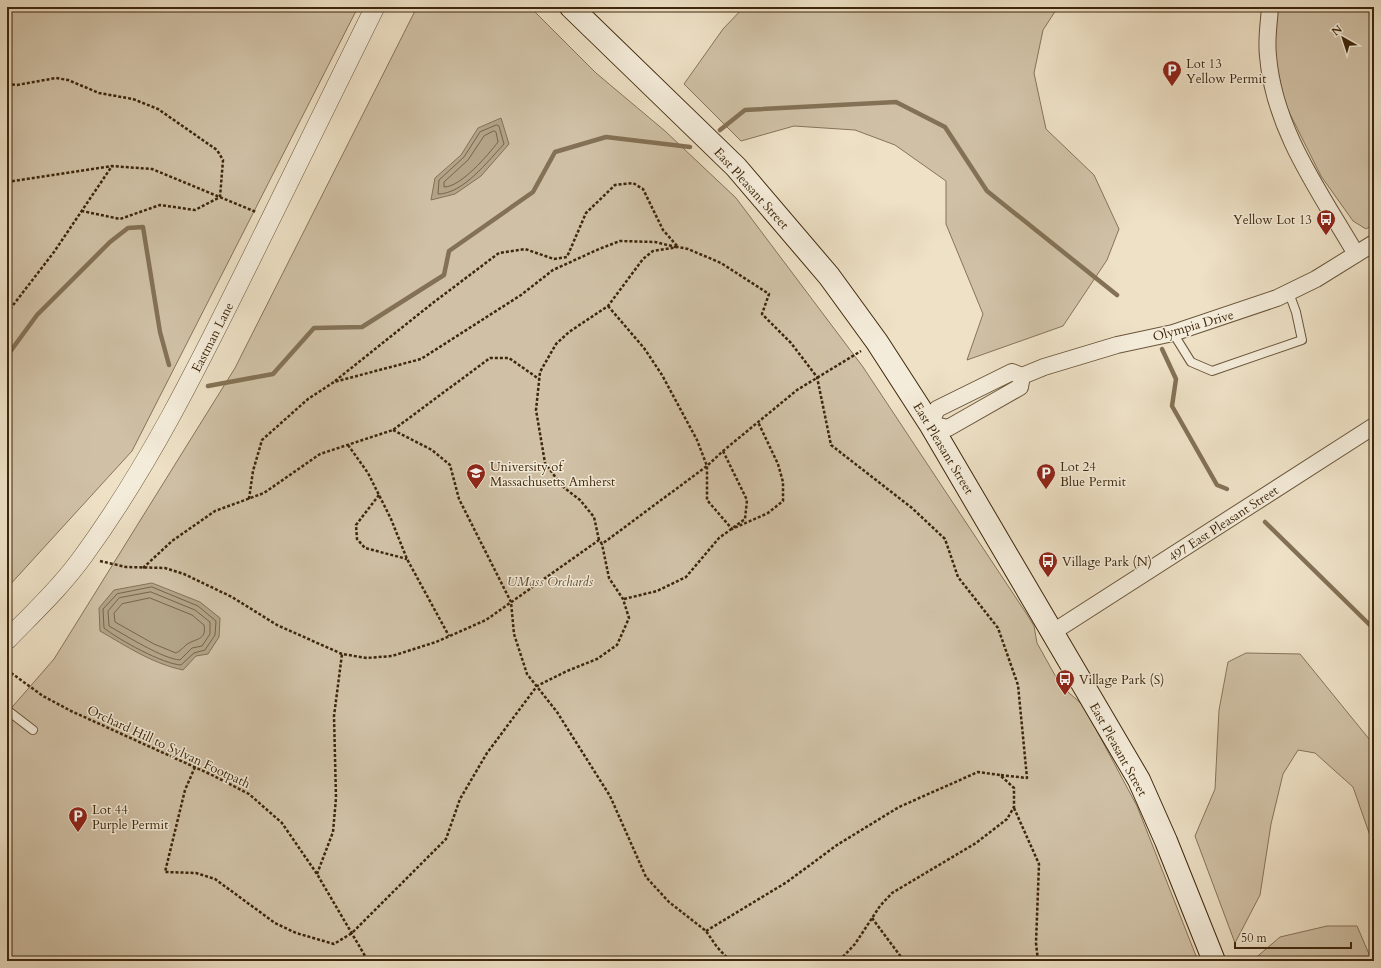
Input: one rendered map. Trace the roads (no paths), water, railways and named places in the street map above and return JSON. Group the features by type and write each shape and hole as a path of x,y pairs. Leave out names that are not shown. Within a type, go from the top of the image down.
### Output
{"main road":[{"name":"East Pleasant Street","path":"571,7 736,167 829,276 877,342 930,424 1139,780 1166,841 1214,961"}],"street":[{"name":"Eastman Lane","path":"7,640 49,597 83,556 114,511 162,434 202,358 375,7"},
{"path":"1270,7 1268,56 1279,108 1294,145 1311,180 1356,254"},
{"name":"Olympia Drive","path":"930,424 948,428 1020,387 1022,376 1044,367 1117,345 1173,333 1290,293 1374,243"},
{"name":"497 East Pleasant Street","path":"1053,632 1374,426"}],"lane":[{"path":"1173,333 1191,362 1212,371 1280,348 1302,340 1290,293"},
{"path":"7,710 33,730"}],"water":[{"path":"501,118 509,144 481,176 455,194 431,200 435,178 461,155 478,128"},
{"path":"152,583 200,602 220,618 219,637 208,654 196,656 183,670 150,659 100,631 99,608 114,590"}],"waterway":[{"path":"720,130 745,110 896,102 945,127 987,191 1117,295"},
{"path":"208,386 273,374 314,328 362,327 444,275 449,251 533,192 555,152 606,137 690,147"},
{"path":"7,356 37,315 110,242 128,228 143,227 160,332 169,365"},
{"path":"1162,349 1176,379 1172,406 1217,485 1227,489"},
{"path":"1265,522 1374,629"}],"place":[{"name":"Lot 13 Yellow Permit","path":"1172,87"},
{"name":"Yellow Lot 13","path":"1326,236"},
{"name":"University of Massachusetts Amherst","path":"476,490"},
{"name":"Lot 24 Blue Permit","path":"1046,490"},
{"name":"Village Park (N)","path":"1048,578"},
{"name":"Village Park (S)","path":"1065,696"},
{"name":"Lot 44 Purple Permit","path":"78,833"}],"park label":[{"name":"UMass Orchards","path":"550,581"}]}
